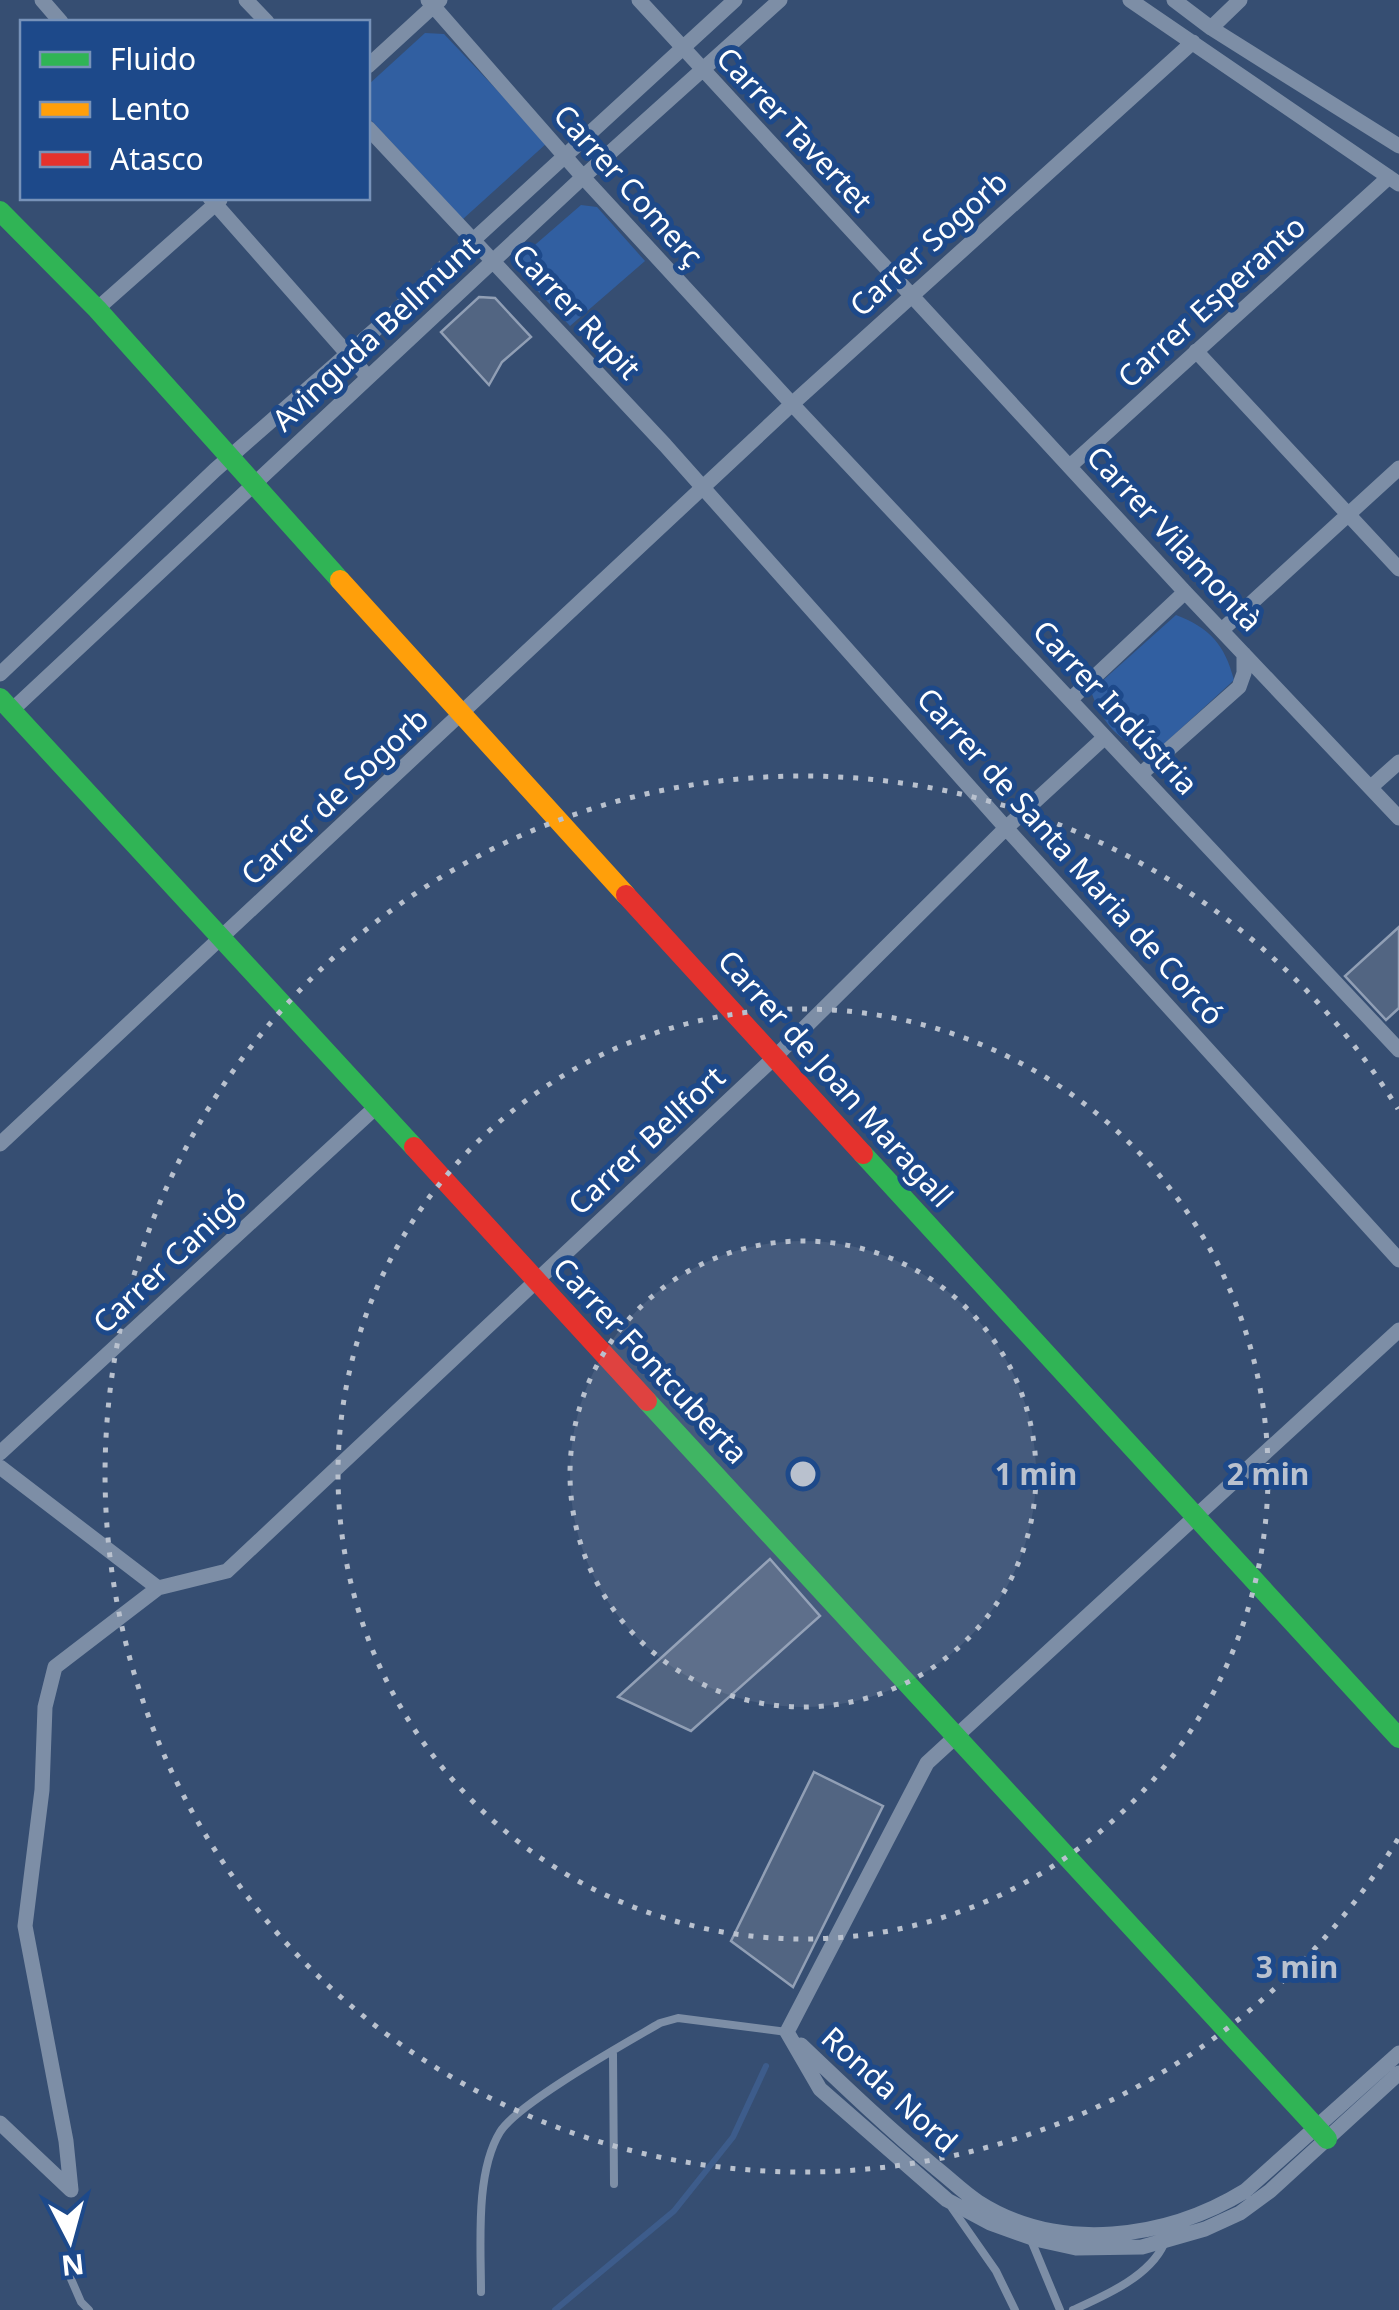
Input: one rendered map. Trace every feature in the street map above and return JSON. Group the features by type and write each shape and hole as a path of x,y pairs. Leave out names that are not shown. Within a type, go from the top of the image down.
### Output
{"street":[{"path":"42,0 60,20"},
{"path":"246,0 265,20"},
{"name":"Carrer Tavertet","path":"639,0 911,295"},
{"name":"Avinguda Bellmunt","path":"0,674 230,457 474,241 735,0"},
{"name":"Avinguda Bellmunt","path":"5,704 254,484 583,177 780,0"},
{"path":"1130,0 1394,181"},
{"path":"1174,0 1210,28 1399,146"},
{"path":"1210,28 1240,0"},
{"path":"370,64 434,2"},
{"name":"Carrer Comerç","path":"434,2 583,177 792,404"},
{"name":"Carrer Sogorb","path":"704,488 911,295 1193,42"},
{"name":"Carrer Rupit","path":"370,130 704,488"},
{"name":"Carrer Esperanto","path":"1070,466 1196,351 1394,181"},
{"path":"98,309 216,200 368,377"},
{"name":"Carrer de Joan Maragall","path":"0,211 98,309 461,715 1399,1738"},
{"name":"Carrer Vilamontà","path":"911,295 1399,818"},
{"path":"1196,351 1399,569"},
{"name":"Carrer Indústria","path":"792,404 1399,1050"},
{"path":"1223,629 1399,468"},
{"name":"Carrer de Sogorb","path":"0,1144 704,488"},
{"name":"Carrer de Santa Maria de Corcó","path":"704,488 1006,828 1399,1260"},
{"path":"1071,698 1185,592"},
{"path":"1141,774 1239,687 1244,654"},
{"name":"Carrer Fontcuberta","path":"5,704 1321,2134"},
{"name":"Carrer Bellfort","path":"158,1588 227,1572 776,1056 1006,828 1105,737"},
{"path":"1371,788 1399,762"},
{"name":"Carrer Canigó","path":"0,1453 376,1106"},
{"path":"787,2032 927,1763 1399,1330"},
{"path":"0,1468 158,1588 56,1667 46,1707 42,1790 25,1926 66,2142 71,2190"},
{"name":"Ronda Nord","path":"787,2032 907,2144 977,2202 1008,2217 1062,2232 1128,2234 1189,2220 1245,2190 1399,2073"},
{"name":"Ronda Nord","path":"787,2032 820,2089 947,2200 990,2223 1030,2238 1095,2248 1142,2247 1164,2242 1240,2213 1270,2192 1399,2053"},
{"path":"0,2122 71,2190"}],"lane":[{"path":"481,2292 482,2186 500,2131 539,2097 660,2024 678,2018 787,2032"},
{"path":"612,2054 614,2184"},
{"path":"947,2200 996,2271 1015,2310"},
{"path":"1030,2238 1060,2310"},
{"path":"1072,2310 1147,2268 1158,2257 1164,2242"},
{"path":"68,2272 81,2302 89,2310"}],"path":[{"path":"68,2272 76,2210 71,2190"}],"shaded area":[{"path":"425,33 444,34 547,143 463,219 370,119 370,83"},
{"path":"581,205 597,207 645,261 570,326 521,273 521,257"},
{"path":"1176,615 1214,639 1234,680 1152,755 1113,730 1091,691"}],"building":[{"path":"479,297 495,298 531,337 502,362 489,385 441,332"},
{"path":"1399,927 1399,1008 1386,1020 1345,976"},
{"path":"770,1559 820,1616 691,1731 618,1697"},
{"path":"814,1772 883,1806 793,1987 731,1941"}],"waterway":[{"path":"555,2310 674,2211 733,2137 766,2066"}],"traffic: fast":[{"path":"0,211 97,309 340,580"},
{"path":"0,698 414,1147"},
{"path":"863,1154 1399,1738"},
{"path":"647,1401 1327,2139"}],"traffic: slow":[{"path":"340,580 626,895"}],"traffic: jam":[{"path":"626,895 863,1154"},
{"path":"414,1147 647,1401"}]}
